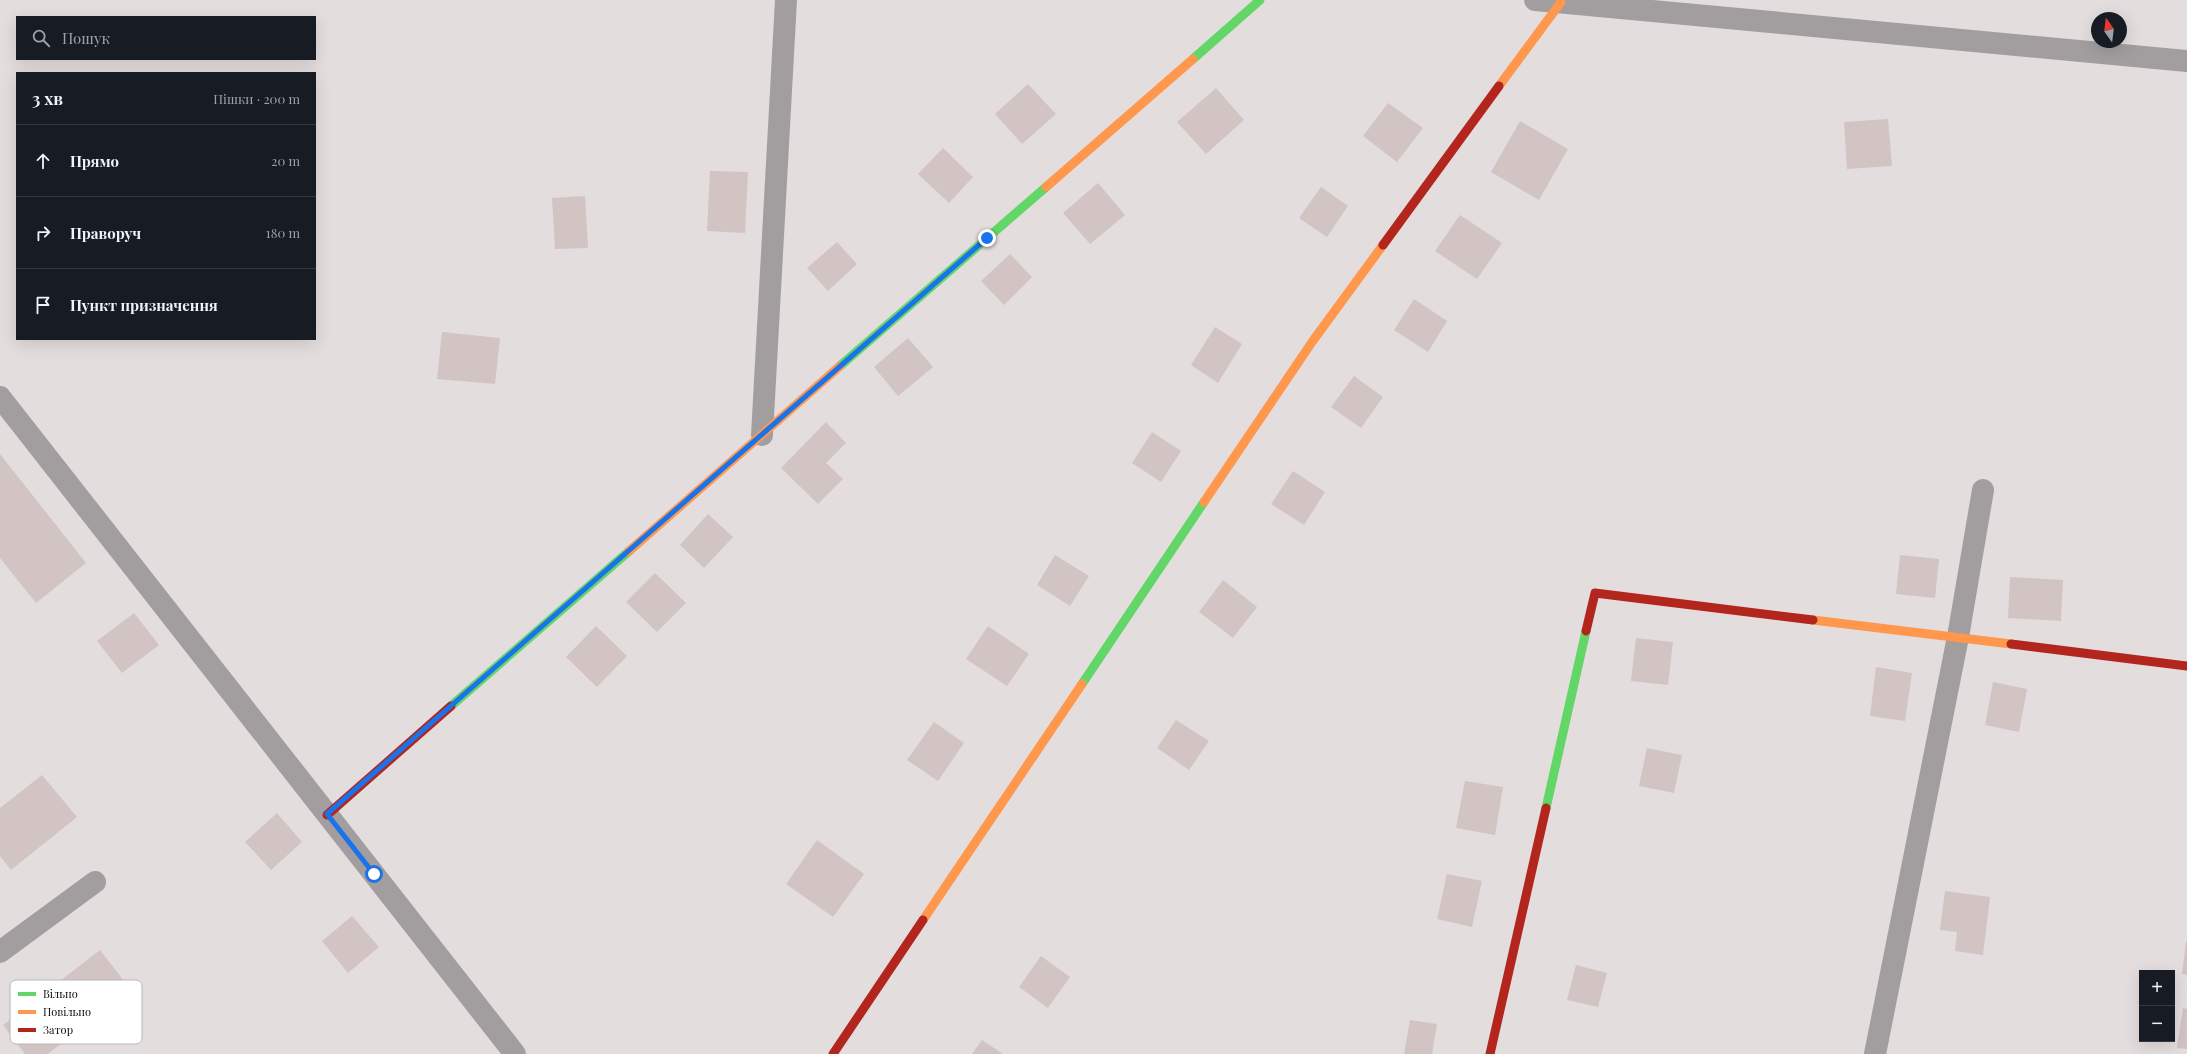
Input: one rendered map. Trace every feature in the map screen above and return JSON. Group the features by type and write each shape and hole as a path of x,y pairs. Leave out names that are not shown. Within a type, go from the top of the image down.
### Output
{"street":[{"path":"762,435 786,0"},
{"path":"327,814 1260,0"},
{"path":"1535,0 2187,61"},
{"path":"833,1054 1312,342 1561,2"},
{"path":"0,397 515,1054"},
{"path":"1876,1054 1958,637 1983,490"},
{"path":"1490,1054 1595,593 2187,666"},
{"path":"0,952 95,882"}],"building":[{"path":"1028,84 1056,114 1022,144 995,114"},
{"path":"1216,88 1244,120 1206,154 1177,122"},
{"path":"1388,103 1423,128 1397,162 1363,136"},
{"path":"1888,119 1892,166 1847,169 1844,122"},
{"path":"1520,121 1568,149 1539,200 1491,172"},
{"path":"943,148 973,177 949,203 918,174"},
{"path":"710,171 748,172 745,233 707,231"},
{"path":"1098,183 1125,215 1090,244 1063,213"},
{"path":"1321,187 1348,206 1327,237 1299,218"},
{"path":"585,196 588,248 555,249 552,198"},
{"path":"1460,215 1502,243 1477,279 1435,251"},
{"path":"837,242 857,264 828,291 807,268"},
{"path":"1010,254 1032,277 1004,305 981,281"},
{"path":"1414,299 1447,321 1428,352 1394,330"},
{"path":"1215,327 1242,344 1218,383 1191,365"},
{"path":"442,332 500,338 495,384 437,379"},
{"path":"908,338 933,367 898,396 874,367"},
{"path":"1354,376 1383,397 1361,428 1331,407"},
{"path":"826,422 846,443 826,463 843,479 818,504 781,468"},
{"path":"1152,432 1181,451 1161,482 1132,463"},
{"path":"0,454 86,563 36,603 0,558"},
{"path":"1293,471 1325,492 1304,525 1271,504"},
{"path":"708,514 733,537 704,568 680,545"},
{"path":"1055,555 1089,576 1070,606 1037,585"},
{"path":"1900,555 1939,559 1935,598 1896,594"},
{"path":"655,573 686,603 657,632 626,602"},
{"path":"2010,577 2063,580 2061,621 2008,618"},
{"path":"1223,580 1257,607 1233,638 1199,612"},
{"path":"134,613 159,645 122,673 97,641"},
{"path":"596,626 627,656 597,687 566,657"},
{"path":"988,626 1029,654 1007,686 966,659"},
{"path":"1636,638 1673,642 1668,685 1631,681"},
{"path":"1876,667 1912,673 1905,721 1870,716"},
{"path":"1993,682 2027,689 2019,732 1985,725"},
{"path":"1176,720 1209,741 1189,770 1157,748"},
{"path":"934,722 964,743 938,781 907,760"},
{"path":"1647,748 1682,755 1674,793 1639,786"},
{"path":"42,775 77,817 11,870 0,856 0,808"},
{"path":"1465,781 1503,787 1495,835 1456,828"},
{"path":"277,813 302,842 271,870 245,842"},
{"path":"817,840 864,874 833,917 786,884"},
{"path":"1447,874 1482,881 1472,927 1437,919"},
{"path":"1945,891 1990,897 1983,955 1955,951 1957,932 1940,930"},
{"path":"352,916 379,947 348,973 322,941"},
{"path":"2187,941 2187,975 2182,974"},
{"path":"100,950 123,980 61,980"},
{"path":"1041,956 1070,977 1048,1008 1019,987"},
{"path":"1576,965 1607,973 1598,1007 1567,1000"},
{"path":"2183,1008 2187,1009 2187,1049 2177,1048"},
{"path":"10,1020 10,1034 3,1025"},
{"path":"1410,1020 1437,1024 1432,1054 1404,1054"},
{"path":"982,1040 1003,1054 972,1054"},
{"path":"17,1044 61,1044 48,1054 25,1054"}],"traffic: fast":[{"path":"1193,59 1260,0"},
{"path":"840,366 1046,187"},
{"path":"1082,684 1204,502"},
{"path":"451,706 628,552"},
{"path":"1546,808 1586,631"}],"traffic: slow":[{"path":"1499,86 1561,2"},
{"path":"1046,187 1193,59"},
{"path":"1204,502 1312,342 1383,245"},
{"path":"628,552 840,366"},
{"path":"1813,620 2011,644"},
{"path":"923,920 1082,684"}],"traffic: jam":[{"path":"1383,245 1499,86"},
{"path":"1586,631 1595,593 1813,620"},
{"path":"2011,644 2187,666"},
{"path":"327,815 451,706"},
{"path":"1490,1054 1546,808"},
{"path":"833,1054 923,920"}],"route":[{"path":"374,874 327,814 987,238"}]}
